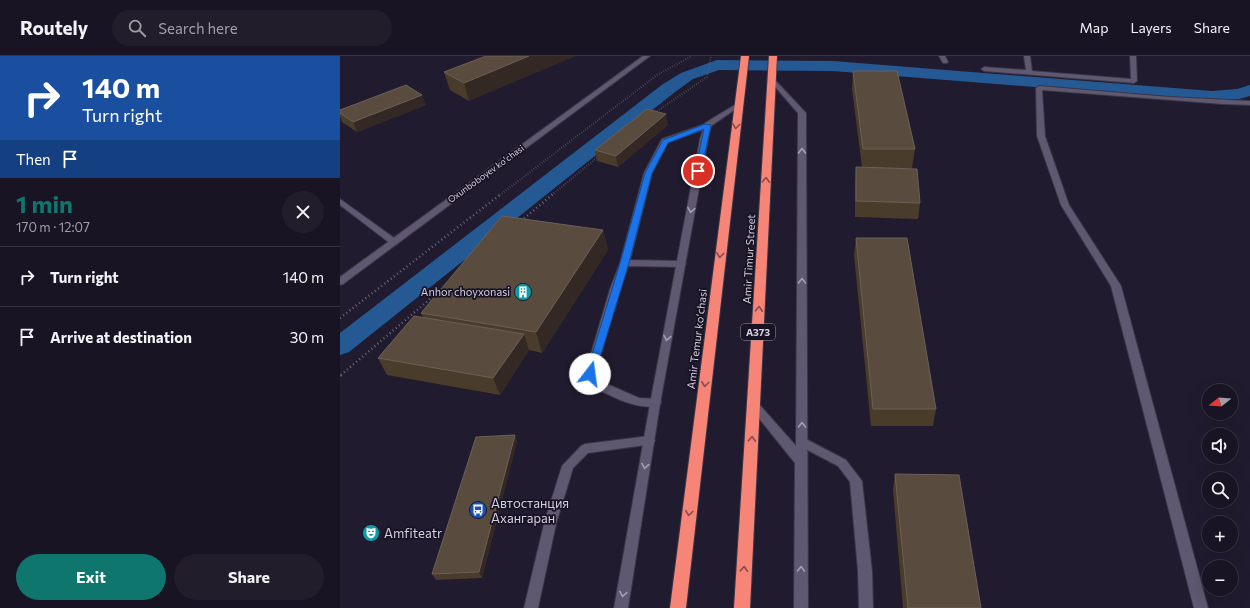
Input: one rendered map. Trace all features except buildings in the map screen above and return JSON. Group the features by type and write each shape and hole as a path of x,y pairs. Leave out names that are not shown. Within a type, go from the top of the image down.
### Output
{"highway":[{"name":"Amir Temur koʻchasi","path":"678,608 745,56"},
{"name":"Amir Timur Street","path":"742,608 773,56"}],"street":[{"name":"Oxunboboyev ko'chasi","path":"340,282 647,56"},
{"name":"Oxunboboyev ko'chasi","path":"632,67 655,56"},
{"path":"1028,56 1029,72"},
{"path":"984,69 1134,81 1133,56"},
{"path":"772,80 802,113 801,608"},
{"path":"1201,608 1116,286 1065,205 1041,136 1039,88 1134,94 1203,102 1250,103"},
{"path":"656,402 638,402 594,383 590,374 610,304 624,263 648,173 665,141 708,125 738,105"},
{"path":"621,608 656,402 708,125"},
{"path":"340,201 394,242"},
{"path":"624,263 681,264"},
{"path":"754,406 802,462"},
{"path":"531,608 550,524 568,466 585,449 649,441"},
{"path":"802,442 842,463 856,481 865,571 866,608"}],"path":[{"path":"340,318 657,75 692,56"},
{"path":"648,117 707,77 711,56"},
{"path":"516,226 600,154"},
{"path":"340,376 443,288"}],"waterway":[{"path":"340,346 669,88 687,76 717,65 833,66 1212,96 1239,94 1250,90"}],"place":[{"name":"Anhor choyxonasi","path":"523,292"},
{"name":"Автостанция Ахангаран","path":"478,510"},
{"name":"Amfiteatr","path":"371,533"}],"route":[{"path":"590,374 624,263 648,173 665,141 708,125 698,171"}]}
